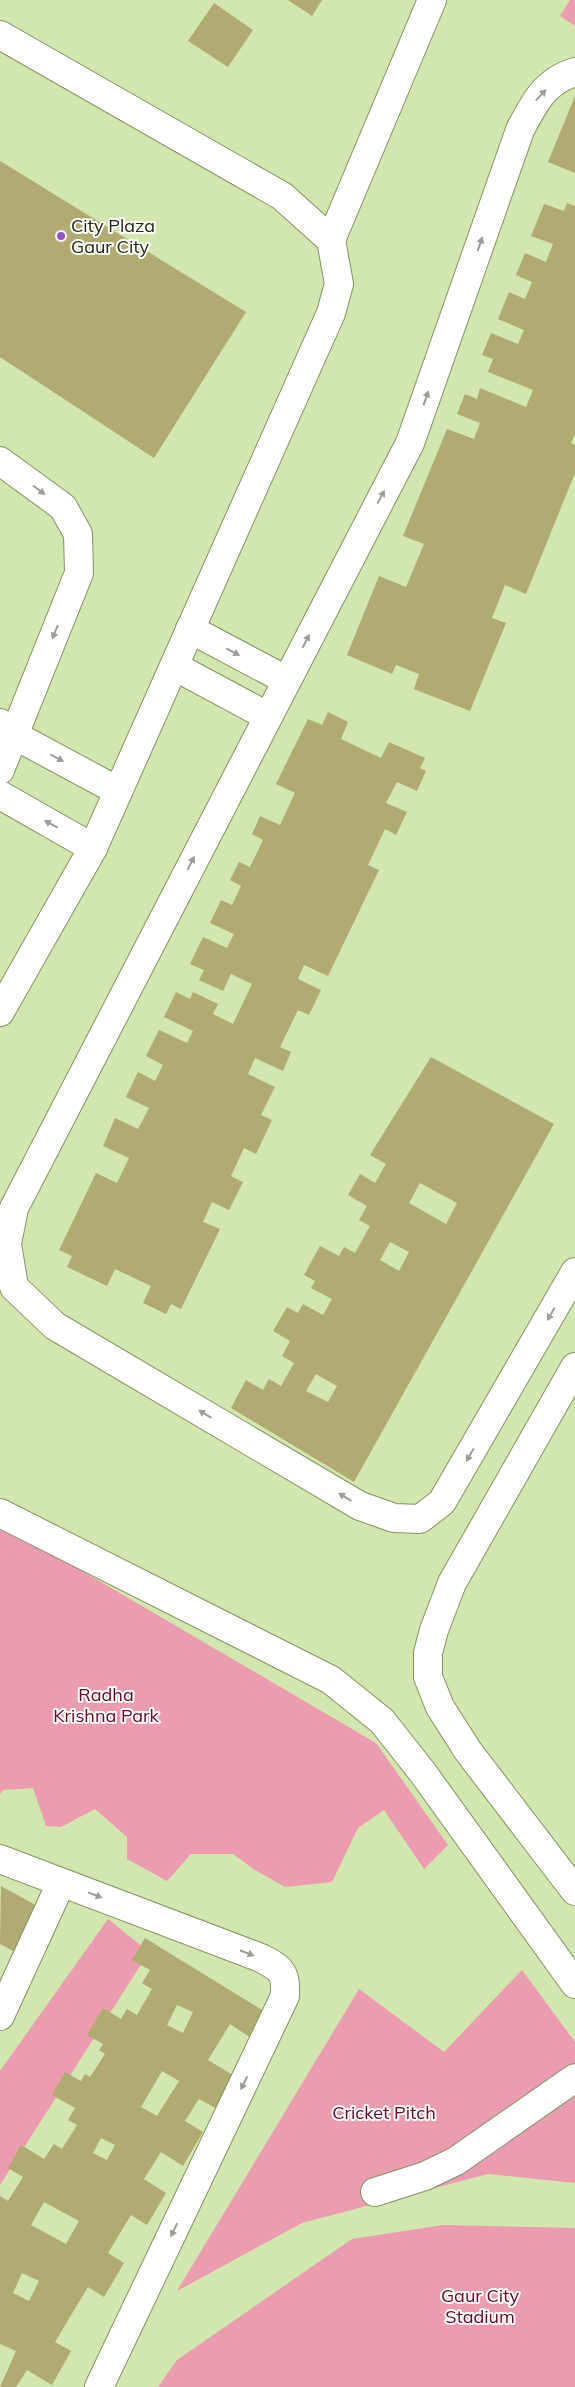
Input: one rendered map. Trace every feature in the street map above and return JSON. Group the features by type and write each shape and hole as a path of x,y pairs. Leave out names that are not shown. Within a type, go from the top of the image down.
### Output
{"street":[{"path":"0,1012 93,848 331,313 339,284 331,240 432,0"},
{"path":"0,36 282,196 331,240"},
{"path":"575,72 559,77 535,101 520,130 410,444 267,716 14,1208 7,1244 14,1287 55,1326 360,1506 394,1518 420,1519 442,1502 575,1272"},
{"path":"0,461 63,507 78,534 79,573 7,729 0,770"},
{"path":"190,629 286,680"},
{"path":"174,666 267,716"},
{"path":"7,729 118,790"},
{"path":"0,795 93,848"},
{"path":"575,1367 452,1583 434,1630 428,1653 428,1676 440,1707 468,1751 575,1891"},
{"path":"0,1513 331,1680 382,1721 423,1773 575,1984"},
{"path":"0,1859 261,1958 278,1966 286,1979 285,1996 99,2387"},
{"path":"0,2016 61,1883"},
{"path":"375,2192 426,2176 456,2161 575,2078"}],"green space":[{"path":"570,0 575,0 575,26 560,16"},
{"name":"Radha Krishna Park","path":"0,1523 376,1743 448,1845 424,1869 384,1810 358,1828 332,1882 285,1887 255,1870 233,1854 191,1854 167,1881 127,1859 127,1837 95,1809 61,1827 46,1826 33,1788 3,1790 0,1794"},
{"path":"108,1919 149,1952 0,2185 0,2071"},
{"name":"Cricket Pitch","path":"522,1970 575,2042 575,2183 488,2174 302,2223 177,2291 359,1989 444,2052"},
{"name":"Gaur City Stadium","path":"443,2225 575,2228 575,2387 158,2387 177,2360 352,2239"}],"building":[{"path":"288,0 322,0 312,16"},
{"path":"214,3 253,30 228,67 188,41"},
{"path":"575,96 575,173 548,162"},
{"name":"City Plaza Gaur City","path":"0,161 246,312 154,458 0,357"},
{"path":"567,203 575,206 575,434 571,443 575,445 575,473 526,594 505,585 492,618 506,623 470,711 414,689 419,674 396,665 392,674 347,655 379,576 406,587 424,544 403,536 447,429 474,439 480,423 457,414 465,394 477,399 480,388 526,407 533,390 488,372 493,359 482,355 491,333 518,344 524,330 498,319 509,292 525,299 532,282 516,275 525,253 546,262 553,244 531,236 544,204 564,211"},
{"path":"328,712 348,722 341,739 381,758 389,742 425,758 420,768 426,771 417,791 397,782 386,803 407,812 396,835 385,829 368,865 379,870 328,976 304,965 298,979 321,990 309,1015 298,1010 280,1047 291,1052 283,1071 255,1058 248,1074 275,1087 261,1115 272,1120 256,1154 244,1148 231,1176 243,1182 229,1210 212,1202 203,1222 220,1229 181,1309 171,1304 166,1314 143,1303 151,1286 115,1269 107,1286 67,1267 72,1256 59,1250 96,1173 117,1183 129,1158 103,1146 115,1118 138,1129 149,1108 126,1097 138,1072 155,1081 163,1065 146,1056 159,1030 187,1043 193,1031 164,1017 176,992 190,999 193,992 218,1004 213,1014 233,1024 252,984 231,974 223,991 199,980 204,970 190,964 203,937 227,948 234,934 210,923 221,900 232,905 241,886 230,880 239,862 250,867 263,840 252,834 260,816 280,825 295,793 276,784 308,719 322,725"},
{"path":"431,1057 554,1124 354,1482 231,1408 246,1380 263,1390 269,1379 281,1386 294,1363 282,1356 290,1341 273,1331 287,1307 298,1313 303,1304 323,1315 332,1299 311,1288 315,1281 304,1275 320,1246 339,1256 344,1247 355,1253 370,1226 359,1220 367,1206 348,1195 360,1174 375,1183 386,1164 370,1155","holes":["420,1183 457,1203 446,1224 409,1203","390,1242 409,1252 399,1271 380,1260","316,1374 337,1386 328,1402 306,1391"]},
{"path":"1,1886 39,1907 15,1952 0,1944"},
{"path":"145,1938 262,2010 251,2038 230,2024 208,2060 236,2077 217,2109 199,2099 185,2121 203,2132 183,2166 161,2152 144,2179 166,2193 147,2225 131,2215 108,2253 124,2263 104,2297 88,2287 55,2342 71,2351 52,2385 27,2370 16,2387 0,2387 16,2351 0,2344 0,2196 8,2201 23,2177 8,2168 21,2145 44,2159 54,2144 62,2149 77,2125 68,2120 75,2108 52,2095 65,2072 81,2081 85,2074 90,2077 105,2054 99,2050 103,2044 87,2035 103,2008 121,2019 127,2009 137,2015 152,1989 142,1983 150,1970 132,1960","holes":["177,2005 193,2012 183,2033 167,2025","162,2071 179,2081 157,2116 141,2107","101,2138 115,2145 107,2160 93,2153","44,2202 79,2221 66,2244 31,2225","22,2273 39,2281 29,2301 13,2293"]}],"place":[{"name":"City Plaza Gaur City","path":"61,236"}]}
